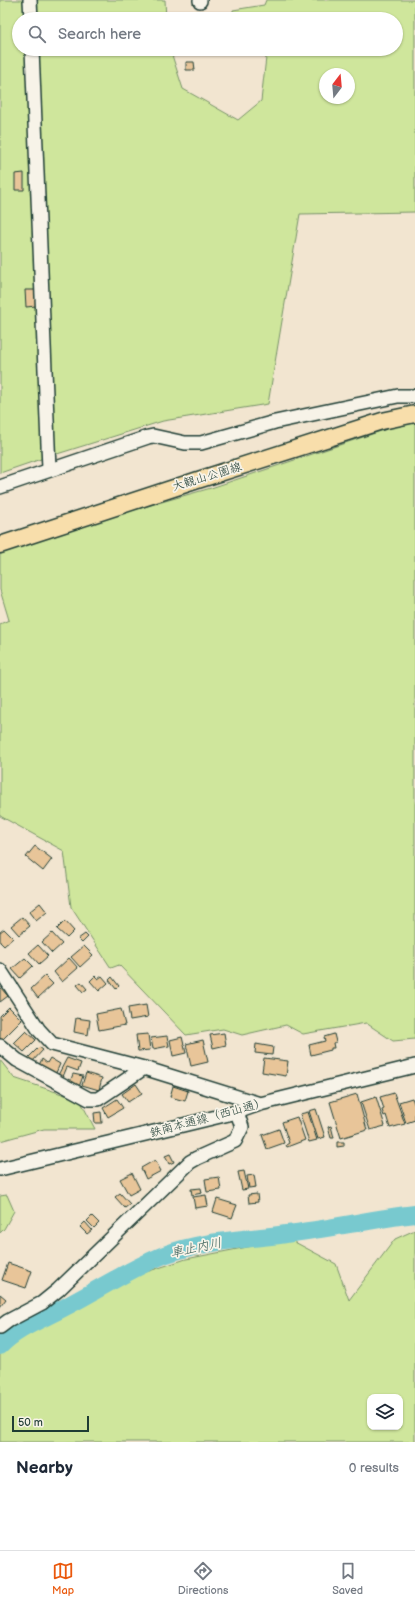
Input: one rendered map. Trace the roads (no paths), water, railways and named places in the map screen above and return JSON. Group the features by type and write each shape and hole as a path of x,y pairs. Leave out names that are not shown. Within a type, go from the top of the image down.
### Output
{"main road":[{"name":"大観山公園線","path":"0,545 146,496 389,419 415,414"}],"street":[{"path":"30,0 31,12"},
{"path":"32,56 49,469"},
{"path":"0,487 49,469 148,437 153,436 190,443 202,443 275,422 398,396 415,396"},
{"path":"0,970 39,1030 52,1044 144,1068 260,1104"},
{"path":"0,1046 17,1060 89,1100 98,1100 144,1068"},
{"name":"鉄南本通線（西山通）","path":"0,1169 237,1112 260,1104 415,1066"},
{"path":"0,1327 8,1321 42,1303 58,1290 190,1162 235,1142 242,1127 237,1112"}],"waterway":[{"name":"車止内川","path":"0,1346 7,1339 32,1324 79,1300 139,1266 179,1250 209,1243 302,1232 415,1214"}]}
